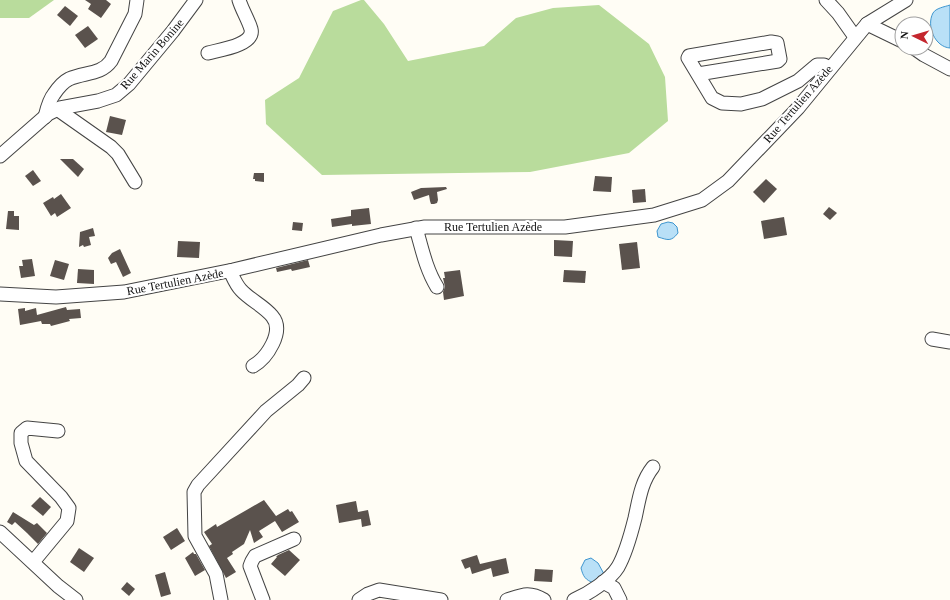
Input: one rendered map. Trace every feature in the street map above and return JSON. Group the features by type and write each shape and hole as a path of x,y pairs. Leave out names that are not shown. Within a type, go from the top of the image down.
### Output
{"street":[{"path":"45,117 52,95 62,84 69,79 102,70 107,67 135,14 137,0"},
{"name":"Rue Marin Bonine","path":"0,156 45,117 57,109 98,101 116,95 129,84 173,31 196,0"},
{"path":"208,53 239,45 250,38 251,28 239,0"},
{"path":"826,0 855,37"},
{"name":"Rue Tertulien Azède","path":"0,294 56,297 124,292 230,271 416,228 468,226 565,227 654,215 702,200 728,181 798,108 867,24 906,0"},
{"path":"867,24 894,37"},
{"path":"698,74 778,61 780,59 777,42 689,56 688,60 712,98 722,103 741,104 762,99 798,81 817,65 830,68"},
{"path":"926,56 950,68"},
{"path":"57,109 111,147 118,154 135,182"},
{"path":"416,228 425,262 437,287"},
{"path":"230,271 240,289 269,313 276,322 274,343 264,358 253,366"},
{"path":"932,339 950,342"},
{"path":"221,600 215,570 195,536 194,492 198,485 266,411 298,385 304,378"},
{"path":"33,562 67,521 69,508 26,461 21,442 21,433 28,428 58,431"},
{"path":"574,600 610,577 618,567 635,519 643,484 653,467"},
{"path":"0,532 58,586 76,600"},
{"path":"263,600 250,566 252,561 255,556 294,540"},
{"path":"603,582 614,588 620,600"},
{"path":"359,600 368,594 379,590 441,600"},
{"path":"507,600 525,594 536,596 544,600"}],"green space":[{"path":"0,0 54,0 29,18 0,18"},
{"path":"364,0 384,24 408,61 484,46 516,18 553,8 599,5 649,44 665,77 668,121 629,153 530,172 322,175 266,124 265,100 299,78 333,11"}],"water":[{"path":"950,5 950,48 940,44 934,37 934,16 932,16 934,11"},
{"path":"668,222 673,223 677,227 678,233 669,240 658,237 657,231 661,224"},
{"path":"591,558 598,563 604,574 594,583 588,581 581,568 585,560"}],"building":[{"path":"85,0 106,0 111,4 101,18 88,9 91,4"},
{"path":"65,6 78,16 70,26 57,15"},
{"path":"88,26 98,39 85,48 75,35"},
{"path":"110,116 126,120 122,135 106,132"},
{"path":"60,159 73,159 84,169 78,177"},
{"path":"33,170 41,181 33,186 25,176"},
{"path":"254,173 264,173 264,182 255,181 255,179 253,179"},
{"path":"595,176 612,177 611,192 593,191"},
{"path":"766,179 777,189 764,203 753,192"},
{"path":"446,187 447,189 437,192 438,200 437,203 434,204 431,204 429,195 414,200 411,192 421,188"},
{"path":"645,189 646,202 633,203 632,190"},
{"path":"61,194 71,208 57,217 55,213 51,216 43,203 53,197 54,199"},
{"path":"829,207 837,213 830,220 823,214"},
{"path":"369,208 371,224 352,226 352,224 332,227 331,219 351,216 351,210"},
{"path":"8,211 14,211 14,216 19,216 19,230 6,229"},
{"path":"784,217 787,235 764,239 761,221"},
{"path":"293,222 303,223 302,231 292,230"},
{"path":"93,228 95,236 89,237 91,245 84,247 83,245 79,247 80,232"},
{"path":"554,240 573,241 572,257 554,256"},
{"path":"178,241 200,242 199,258 177,257"},
{"path":"637,242 640,268 622,270 619,244"},
{"path":"120,249 131,273 123,277 116,262 111,264 108,258 112,253"},
{"path":"32,259 35,276 21,278 19,266 23,266 22,260"},
{"path":"55,260 69,264 64,280 50,276"},
{"path":"308,260 310,267 292,271 291,269 277,272 276,268"},
{"path":"78,269 94,270 94,284 77,283"},
{"path":"460,270 464,296 444,300 444,272"},
{"path":"564,270 586,271 585,283 563,282"},
{"path":"66,307 67,310 80,309 81,318 69,319 70,321 51,326 50,324 42,324 41,321 20,325 18,309 25,308 25,311 36,308 37,315"},
{"path":"40,497 51,507 43,516 31,506"},
{"path":"264,500 276,516 288,509 290,512 292,511 299,522 282,532 275,521 259,531 263,537 254,543 250,530 244,544 232,552 233,554 227,558 236,572 226,578 209,546 212,544 204,532 216,524 217,527"},
{"path":"356,501 358,512 368,510 371,525 362,527 361,519 339,523 336,505"},
{"path":"13,512 34,525 37,523 47,533 38,544 15,522 12,525 7,522"},
{"path":"177,528 185,541 171,550 163,537"},
{"path":"79,548 94,558 84,572 70,562"},
{"path":"289,550 300,560 285,576 271,564 278,555"},
{"path":"193,552 196,554 205,570 195,576 185,558"},
{"path":"477,555 480,564 506,558 509,573 493,577 491,568 472,574 470,567 465,569 461,560"},
{"path":"535,569 553,570 552,582 534,581"},
{"path":"165,572 171,594 161,597 155,575"},
{"path":"127,582 135,589 129,596 121,589"}]}
